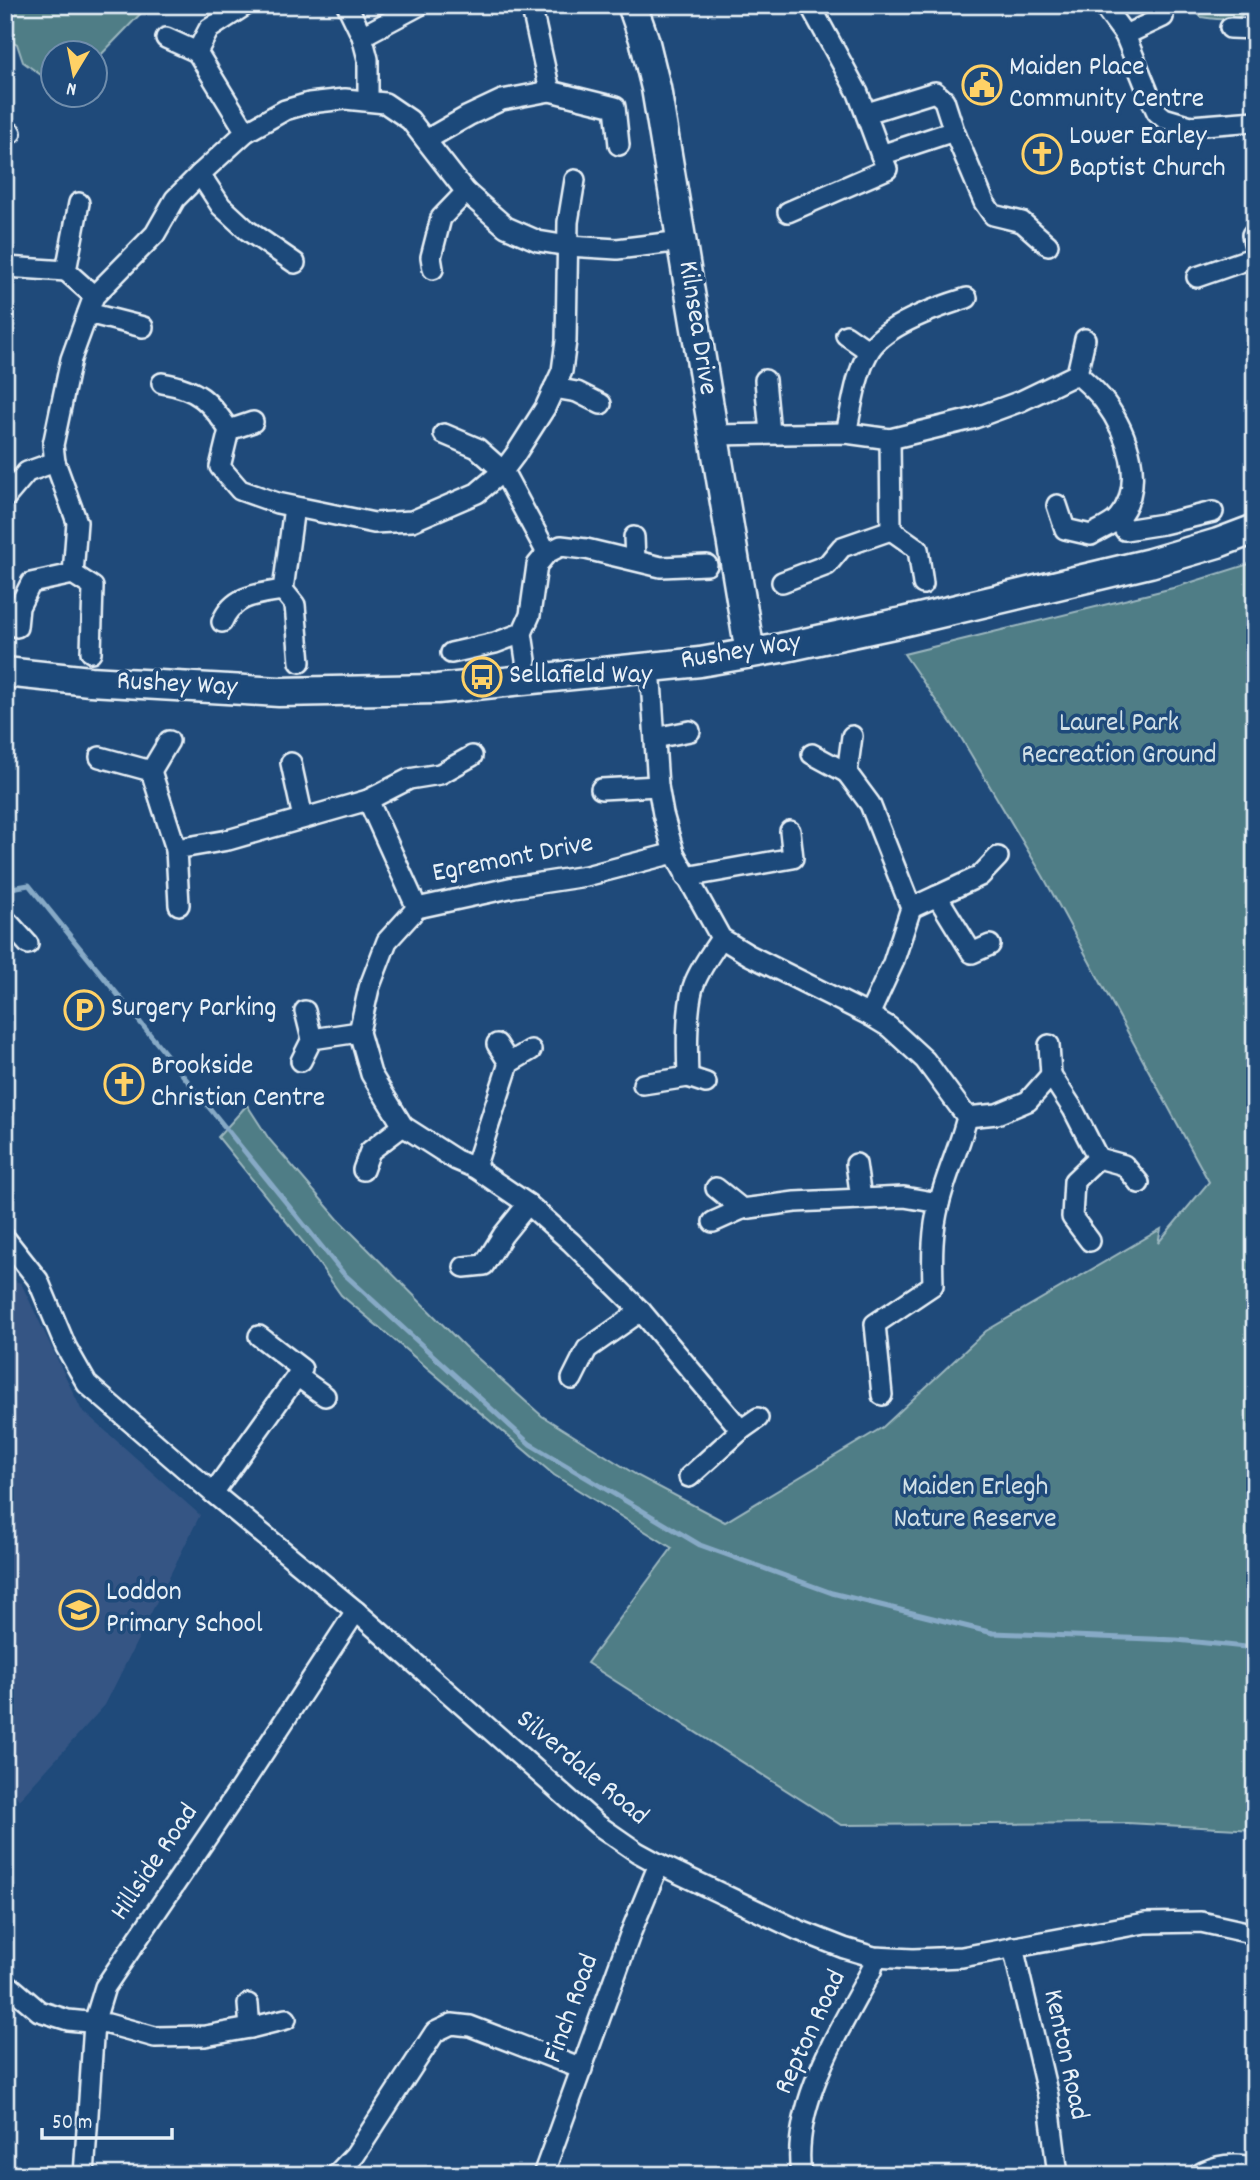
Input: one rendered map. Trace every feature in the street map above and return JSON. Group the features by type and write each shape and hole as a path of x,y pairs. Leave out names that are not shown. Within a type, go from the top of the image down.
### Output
{"street":[{"path":"197,52 209,29 246,5"},
{"path":"347,5 362,36 368,59 368,100"},
{"path":"362,36 420,5"},
{"path":"531,5 550,91"},
{"name":"Kilnsea Drive","path":"632,5 656,88 750,653"},
{"path":"789,212 887,169 867,113 810,5"},
{"path":"1108,12 1125,36 1157,112 1164,118 1191,126 1255,121"},
{"path":"1125,36 1163,17"},
{"path":"1230,28 1255,29"},
{"path":"166,38 197,52 246,132"},
{"path":"426,140 502,100 550,91 615,107 619,145"},
{"path":"867,113 931,92 939,94 944,100 984,202 993,215 1022,222 1048,245"},
{"path":"73,574 77,522 55,462 54,445 71,359 91,304 155,234 176,199 200,174 246,132 285,110 309,103 345,99 385,103 410,120 466,192 506,227 538,241 617,249 682,241"},
{"path":"881,155 954,131"},
{"path":"200,174 222,206 247,230 295,264"},
{"path":"162,383 185,387 212,405 229,430 220,467 240,490 294,507 374,523 412,521 477,493 503,471 545,408 562,371 566,341 568,246 575,180"},
{"path":"433,269 431,257 441,218 466,192"},
{"path":"79,203 66,271 91,304 143,327"},
{"path":"1197,277 1255,257"},
{"path":"5,267 66,271"},
{"path":"846,433 869,351 892,331 920,313 967,298"},
{"path":"846,335 869,351"},
{"path":"1077,374 1085,339"},
{"path":"714,435 846,433 890,439 972,419 1021,401 1077,374"},
{"path":"1057,505 1065,529 1091,535 1118,518 1130,495 1132,461 1120,430 1104,401 1077,374"},
{"path":"765,380 770,433"},
{"path":"554,388 577,392 601,404"},
{"path":"229,430 253,422"},
{"path":"444,433 477,448 503,471 547,553"},
{"path":"890,439 891,530"},
{"path":"5,498 27,472 55,462"},
{"path":"294,507 283,590 295,605 300,662"},
{"path":"1118,518 1125,530 1213,512"},
{"name":"Rushey Way","path":"5,672 90,681 279,692 437,689 700,662 885,625 1150,563 1255,529"},
{"path":"782,582 827,565 842,547 891,530"},
{"path":"891,530 918,549 923,584"},
{"path":"634,537 635,559"},
{"path":"526,660 522,633 530,615 537,565 547,553 561,546 635,559 661,567 707,565"},
{"path":"17,627 19,607 31,583 73,574 93,587 91,652"},
{"path":"222,622 226,612 246,596 283,590"},
{"path":"451,653 495,643 522,633"},
{"path":"650,666 663,814 674,853 721,938 889,1027 925,1060 967,1117 961,1143 939,1203 932,1240 933,1285 875,1324 882,1395"},
{"path":"655,738 690,731"},
{"path":"847,773 852,736"},
{"path":"169,741 151,771 176,849 179,905"},
{"path":"812,754 847,773 870,804 911,908 893,963 869,1015"},
{"path":"176,849 228,840 368,800 409,779 439,774 472,756"},
{"path":"100,757 151,771"},
{"path":"291,763 303,818"},
{"path":"601,789 659,786"},
{"path":"368,800 417,908"},
{"path":"686,877 793,858 790,831"},
{"name":"Egremont Drive","path":"674,853 586,876 514,887 417,908 387,940 369,988 359,1032 371,1074 404,1126 456,1160 475,1168 528,1204 571,1242 641,1311 741,1430"},
{"path":"911,908 980,876 999,857"},
{"path":"937,896 972,953 990,945"},
{"path":"5,924 9,923 28,944"},
{"path":"643,1084 697,1080 688,1035 693,989 701,968 721,938"},
{"path":"301,1061 312,1038 305,1011"},
{"path":"312,1038 359,1032"},
{"path":"497,1044 509,1063"},
{"path":"1049,1045 1051,1075 1073,1109 1098,1158 1124,1165 1139,1183"},
{"path":"475,1168 509,1063 531,1050"},
{"path":"967,1117 998,1114 1028,1101 1051,1075"},
{"path":"363,1170 369,1151 404,1126"},
{"path":"1090,1241 1072,1217 1074,1181 1098,1158"},
{"path":"856,1164 861,1199"},
{"path":"716,1188 742,1209"},
{"path":"713,1222 742,1209 794,1202 904,1197 939,1203"},
{"path":"464,1267 486,1272 503,1235 528,1204"},
{"name":"Silverdale Road","path":"5,1238 46,1279 66,1347 87,1384 356,1611 598,1825 637,1852 798,1930 874,1957 962,1957 1145,1923 1201,1922 1255,1934"},
{"path":"572,1379 587,1349 641,1311"},
{"path":"213,1493 302,1369 259,1336"},
{"path":"297,1376 326,1396"},
{"path":"689,1477 758,1418"},
{"name":"Hillside Road","path":"84,2175 94,2023 106,1987 356,1611"},
{"name":"Finch Road","path":"543,2175 631,1932 659,1864"},
{"name":"Kenton Road","path":"1013,1947 1048,2096 1058,2175"},
{"name":"Repton Road","path":"801,2175 805,2109 872,1969 874,1957"},
{"path":"5,1982 39,2011 68,2020 171,2038 250,2028 286,2019"},
{"path":"248,2004 250,2028"},
{"path":"336,2175 355,2155 435,2032 452,2024 470,2026 582,2068"},
{"path":"1198,2175 1206,2170 1229,2165 1255,2168"}],"shaded area":[{"name":"Loddon Primary School","path":"5,1278 21,1283 81,1409 200,1515 105,1705 19,1800 5,1780"}],"green space":[{"path":"5,5 147,7 108,48 108,38 38,38 38,73 23,62 17,44 5,37"},
{"path":"1190,5 1248,5 1241,16 1222,19 1201,17"},
{"path":"1255,562 1255,1830 1127,1823 841,1825 587,1663 672,1548 554,1475 341,1295 307,1247 218,1137 247,1105 269,1139 338,1219 464,1346 542,1416 638,1476 725,1522 883,1427 986,1331 1161,1229 1158,1243 1209,1182 1043,876 960,736 904,654 1173,588"}],"waterway":[{"path":"5,889 29,885 343,1273 530,1444 700,1545 832,1593 993,1633 1177,1640 1255,1648"}],"place":[{"name":"Maiden Place Community Centre","path":"982,85"},
{"name":"Lower Earley Baptist Church","path":"1042,154"},
{"name":"Sellafield Way","path":"482,677"},
{"name":"Surgery Parking","path":"84,1010"},
{"name":"Brookside Christian Centre","path":"124,1084"},
{"name":"Loddon Primary School","path":"79,1610"}],"park label":[{"name":"Laurel Park Recreation Ground","path":"1119,741"},
{"name":"Maiden Erlegh Nature Reserve","path":"975,1505"}]}
